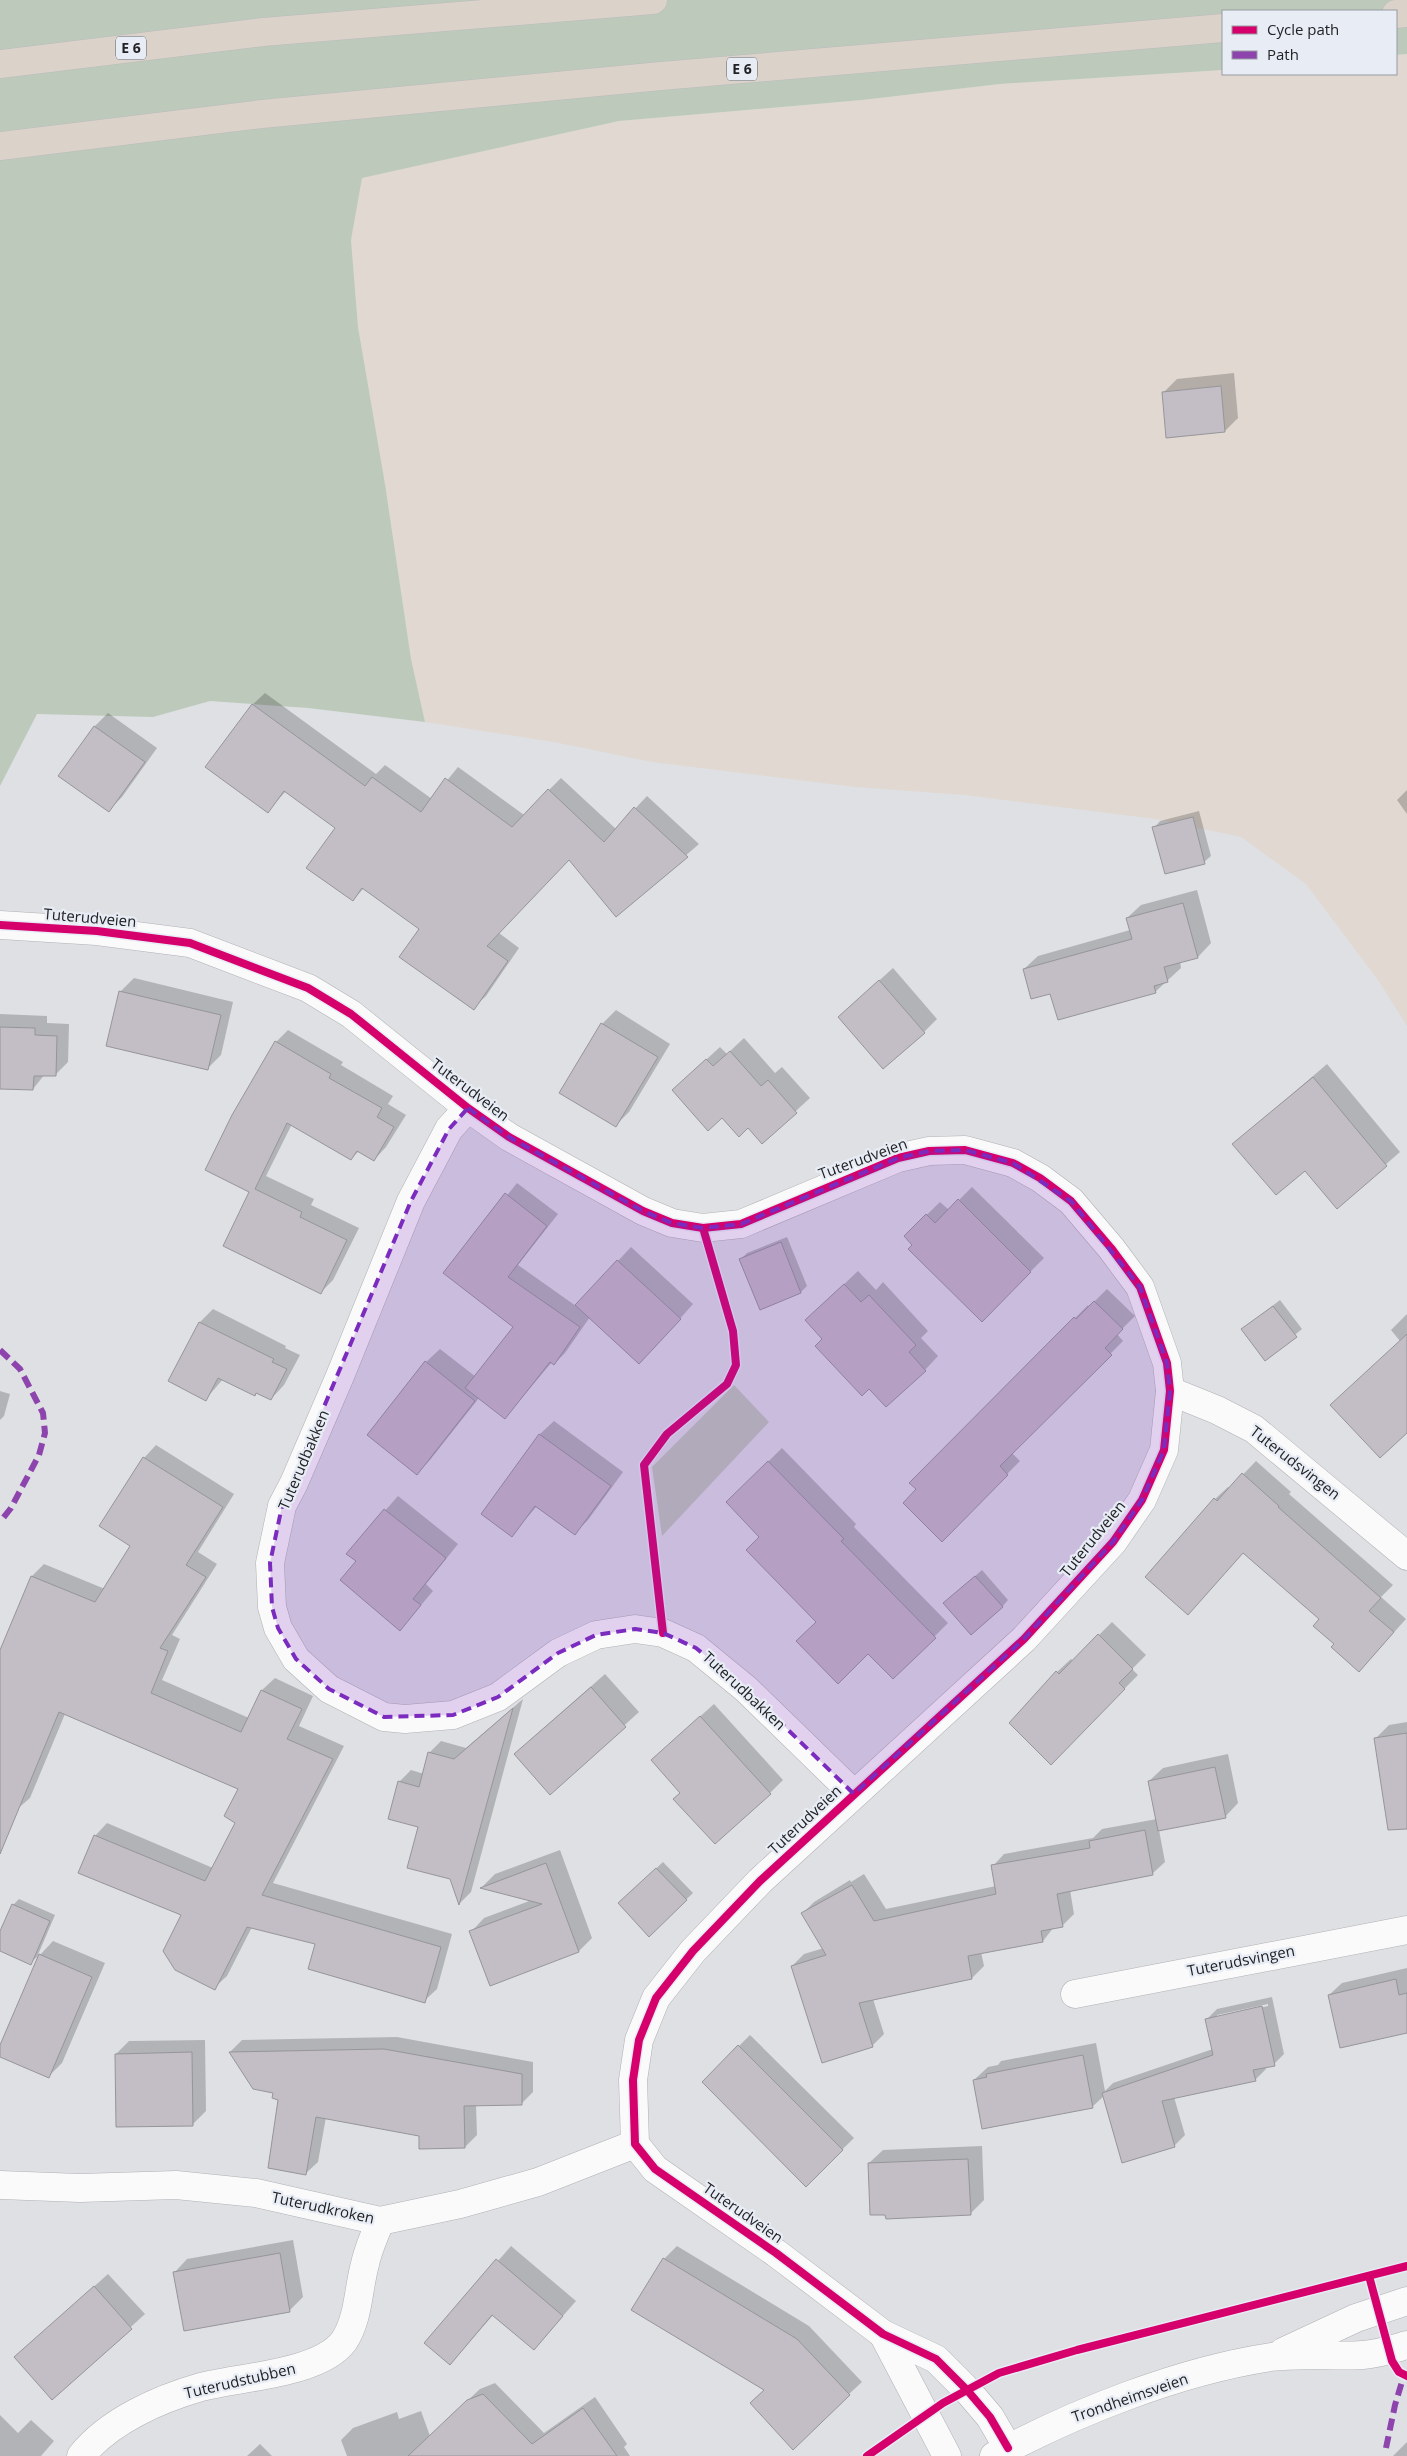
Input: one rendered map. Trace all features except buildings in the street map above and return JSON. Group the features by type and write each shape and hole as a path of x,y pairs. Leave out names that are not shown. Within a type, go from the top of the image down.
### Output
{"highway":[{"name":"E 6","path":"0,64 263,32 653,0"},
{"name":"E 6","path":"0,146 262,114 661,76 1222,28"}],"street":[{"name":"Tuterudveien","path":"0,925 97,931 190,943 308,988 351,1014 468,1108 509,1137 643,1211 672,1222 703,1228 741,1224 898,1158 930,1151 965,1150 1013,1163 1040,1178 1071,1201 1111,1248 1140,1287 1167,1363 1170,1392 1164,1450 1142,1500 1113,1542 1024,1639 760,1881 693,1951 656,1998 639,2040 634,2072 635,2144 655,2169 776,2253 883,2334 936,2359 967,2390 990,2417 1001,2452"},
{"name":"Tuterudbakken","path":"468,1108 449,1129 411,1201 340,1376 294,1483 282,1506 270,1563 272,1607 278,1628 296,1659 329,1689 384,1717 405,1719 453,1715 498,1697 558,1653 596,1635 635,1629 663,1633 696,1648 746,1689 854,1794"},
{"name":"Tuterudsvingen","path":"1170,1392 1217,1410 1254,1429 1407,1556"},
{"name":"Tuterudsvingen","path":"1075,1994 1407,1930"},
{"name":"Tuterudkroken","path":"0,2185 80,2188 176,2185 256,2193 380,2221 460,2204 538,2182 635,2144"},
{"name":"Tuterudstubben","path":"81,2456 92,2442 143,2408 201,2387 291,2370 322,2358 343,2342 355,2316 365,2263 380,2221"},
{"name":"Trondheimsveien","path":"1273,2357 1356,2318 1407,2301"},
{"name":"Tuterudveien","path":"883,2334 947,2456"},
{"name":"Trondheimsveien","path":"1001,2452 1096,2408 1133,2394 1224,2368 1273,2357 1364,2354 1407,2345"}],"highlighted area":[{"path":"468,1108 509,1137 643,1211 672,1223 703,1228 741,1224 898,1158 929,1151 965,1150 1013,1163 1071,1201 1140,1287 1167,1363 1170,1391 1164,1450 1142,1500 1113,1542 1024,1639 854,1794 746,1689 696,1648 663,1633 635,1629 596,1635 558,1653 498,1697 453,1715 384,1717 329,1689 296,1659 278,1628 272,1607 270,1563 282,1506 411,1201 449,1129"}],"shaded area":[{"path":"1407,54 1407,1026 1380,983 1306,884 1241,837 1156,819 965,795 855,787 652,762 554,742 425,722 411,659 385,484 358,327 351,240 361,178 619,121 862,100 1000,84 1222,70 1222,75 1397,75 1397,55"}],"green space":[{"path":"0,0 1407,0 1407,54 1397,55 1397,10 1222,10 1222,70 1000,84 862,100 619,121 362,178 351,240 358,327 385,484 411,659 425,722 308,708 210,701 153,717 37,714 0,786"},
{"path":"734,1385 769,1422 662,1536 652,1467"}],"marked path":[{"path":"0,1350 20,1369 43,1413 45,1433 39,1455 11,1508 0,1522"},
{"path":"1386,2448 1395,2405 1404,2375"}],"cycle path":[{"path":"0,925 97,931 190,943 308,988 351,1014 468,1108 509,1137 643,1211 672,1223 703,1228 741,1224 898,1158 929,1151 965,1150 1013,1163 1040,1178 1071,1201 1111,1248 1140,1287 1167,1363 1170,1391 1164,1450 1142,1500 1113,1542 1024,1639 760,1881 693,1951 656,1998 639,2040 633,2080 635,2144 655,2169 776,2253 883,2334 936,2359 967,2390 990,2417 1008,2448"},
{"path":"663,1633 644,1465 667,1434 727,1384 736,1365 733,1331 703,1228"},
{"path":"867,2456 943,2403 999,2373 1077,2350 1407,2266"},
{"path":"1369,2276 1392,2361 1399,2372 1407,2376"}]}
